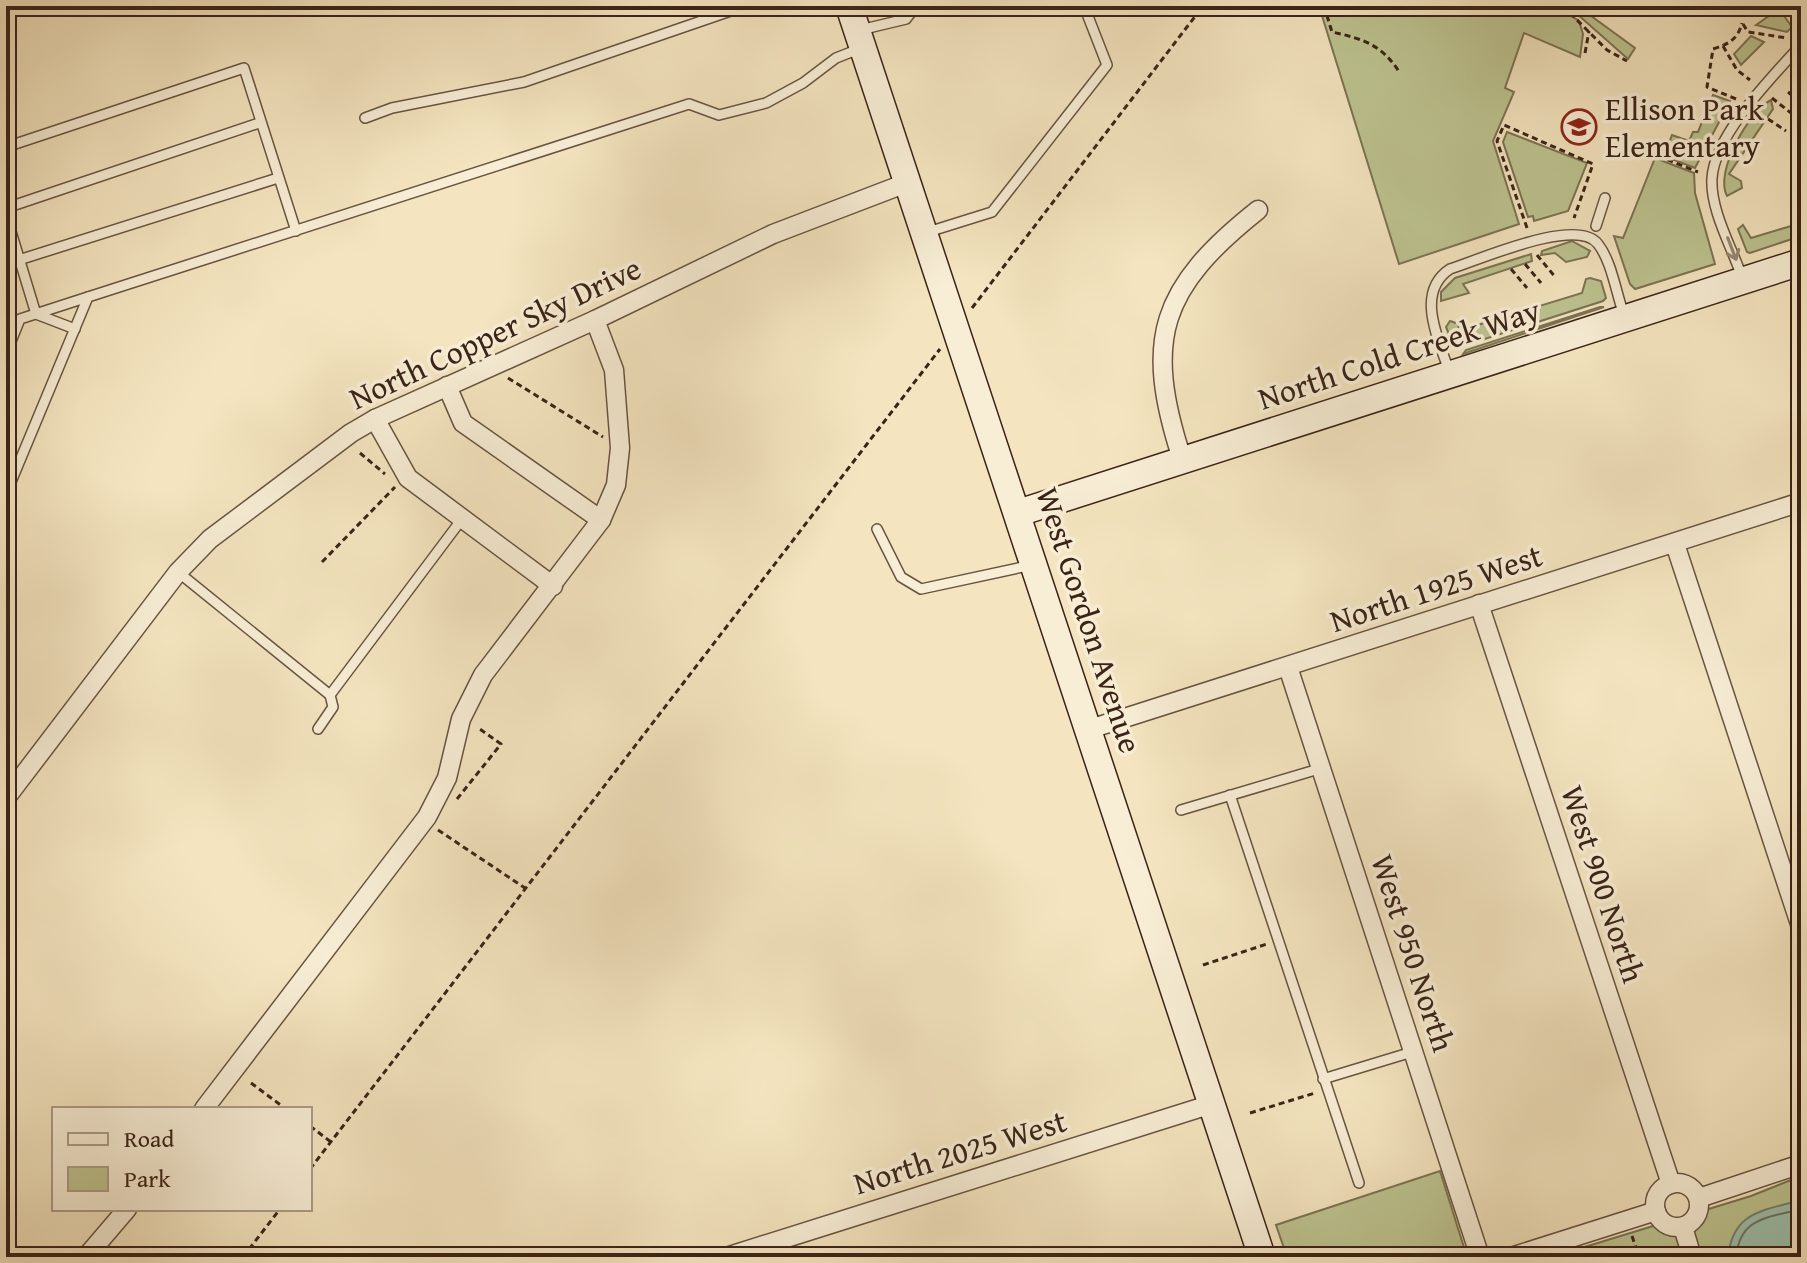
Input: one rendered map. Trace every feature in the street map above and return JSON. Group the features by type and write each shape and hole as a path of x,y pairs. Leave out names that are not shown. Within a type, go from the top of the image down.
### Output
{"main road":[{"name":"West Gordon Avenue","path":"849,6 1262,1257"},
{"name":"North Cold Creek Way","path":"1018,513 1801,262"}],"street":[{"name":"North Copper Sky Drive","path":"6,798 178,572 210,539 351,433 375,419 595,320 773,234 909,182"},
{"path":"1182,459 1164,400 1161,339 1181,286 1220,240 1258,210"},
{"path":"206,1107 427,817 447,778 461,719 483,675 601,520 616,485 620,448 614,370 595,320"},
{"path":"447,386 463,423 601,520"},
{"path":"375,419 408,478 553,586"},
{"name":"North 1925 West","path":"1090,729 1801,502"},
{"path":"1675,544 1801,927"},
{"name":"West 900 North","path":"1479,604 1671,1184"},
{"name":"West 950 North","path":"1288,667 1480,1257"},
{"name":"North 2025 West","path":"726,1257 1212,1104"},
{"path":"1699,1198 1801,1164"},
{"path":"1671,1184 1684,1184 1699,1198 1698,1215 1683,1227 1667,1225 1656,1211 1658,1194 1671,1184"},
{"path":"86,1257 125,1211"},
{"path":"1511,1257 1656,1211"},
{"path":"1683,1227 1692,1257"}],"lane":[{"path":"365,118 392,108 524,82 745,6"},
{"path":"6,354 20,319 689,104 719,115 766,103 803,83 860,40 906,19 916,6"},
{"path":"925,233 992,212 1107,65 1084,6"},
{"path":"1743,281 1720,218 1712,180 1719,153 1761,89 1801,45"},
{"path":"6,147 244,68 259,123 296,231"},
{"path":"6,208 259,123"},
{"path":"6,264 278,178"},
{"path":"1596,226 1605,198"},
{"path":"6,215 36,314"},
{"path":"1450,375 1429,301 1431,288 1438,277 1450,269 1532,242 1568,233 1586,234 1598,244 1625,318"},
{"path":"6,494 88,297"},
{"path":"36,314 75,329"},
{"path":"330,695 462,519"},
{"path":"877,529 901,577 921,589 1035,564"},
{"path":"178,572 330,695 333,707 318,729"},
{"path":"1181,810 1322,768"},
{"path":"1230,795 1359,1183"},
{"path":"1323,1079 1412,1052"}],"path":[{"path":"975,304 1203,6"},
{"path":"1324,6 1332,32 1374,43 1388,54 1400,73"},
{"path":"1563,6 1607,50 1627,61"},
{"path":"1785,6 1795,20 1801,15"},
{"path":"1736,99 1707,87 1713,49 1739,34 1742,23 1748,32 1787,38"},
{"path":"1585,53 1589,31"},
{"path":"1723,46 1737,70 1753,83"},
{"path":"1788,92 1801,103"},
{"path":"1769,96 1796,117"},
{"path":"1768,119 1786,131"},
{"path":"1527,228 1497,141 1504,125 1593,164 1574,218"},
{"path":"1658,156 1698,172"},
{"path":"1538,260 1556,278"},
{"path":"1525,264 1541,283"},
{"path":"1511,269 1527,288"},
{"path":"312,1166 938,352"},
{"path":"508,378 603,437"},
{"path":"322,562 397,485 360,453"},
{"path":"452,805 501,744 475,725"},
{"path":"438,830 526,888"},
{"path":"1203,965 1267,944"},
{"path":"251,1083 283,1107"},
{"path":"1250,1113 1315,1093"},
{"path":"312,1128 331,1142"},
{"path":"243,1257 278,1211"},
{"path":"1632,1236 1636,1248"}],"green space":[{"path":"1319,6 1556,6 1579,21 1583,34 1580,57 1524,33 1505,88 1514,92 1493,141 1519,224 1399,264"},
{"path":"1568,6 1586,6 1583,10 1635,48 1628,59"},
{"path":"1779,9 1792,27 1787,32 1756,25"},
{"path":"1751,36 1764,42 1741,65 1734,54"},
{"path":"1713,95 1730,101 1695,168 1664,156 1672,135 1689,141 1693,132 1698,132"},
{"path":"1771,100 1773,109 1729,174 1741,181 1742,188 1727,196 1724,185 1729,158 1753,116"},
{"path":"1507,132 1587,163 1568,211 1534,221 1533,216 1528,217 1503,142"},
{"path":"1655,158 1694,173 1695,193 1715,264 1635,289 1630,284 1614,236 1623,238"},
{"path":"1801,223 1801,236 1750,253 1738,229 1743,225 1751,238"},
{"path":"1572,241 1590,251 1587,257 1566,262 1555,253 1541,255 1542,251"},
{"path":"1531,254 1532,261 1463,284 1469,293 1441,301 1441,292 1455,278"},
{"path":"1586,279 1601,281 1606,298 1603,301 1463,346 1453,344 1446,327 1450,321 1459,324 1458,331 1582,293"},
{"path":"1604,307 1463,354 1466,350"},
{"path":"1440,1171 1467,1257 1287,1257 1276,1225"},
{"path":"1801,1176 1801,1257 1552,1257 1751,1196"}],"water":[{"path":"1801,1200 1801,1257 1728,1257 1736,1230 1743,1222 1752,1215"}],"place":[{"name":"Ellison Park Elementary","path":"1579,127"}]}
